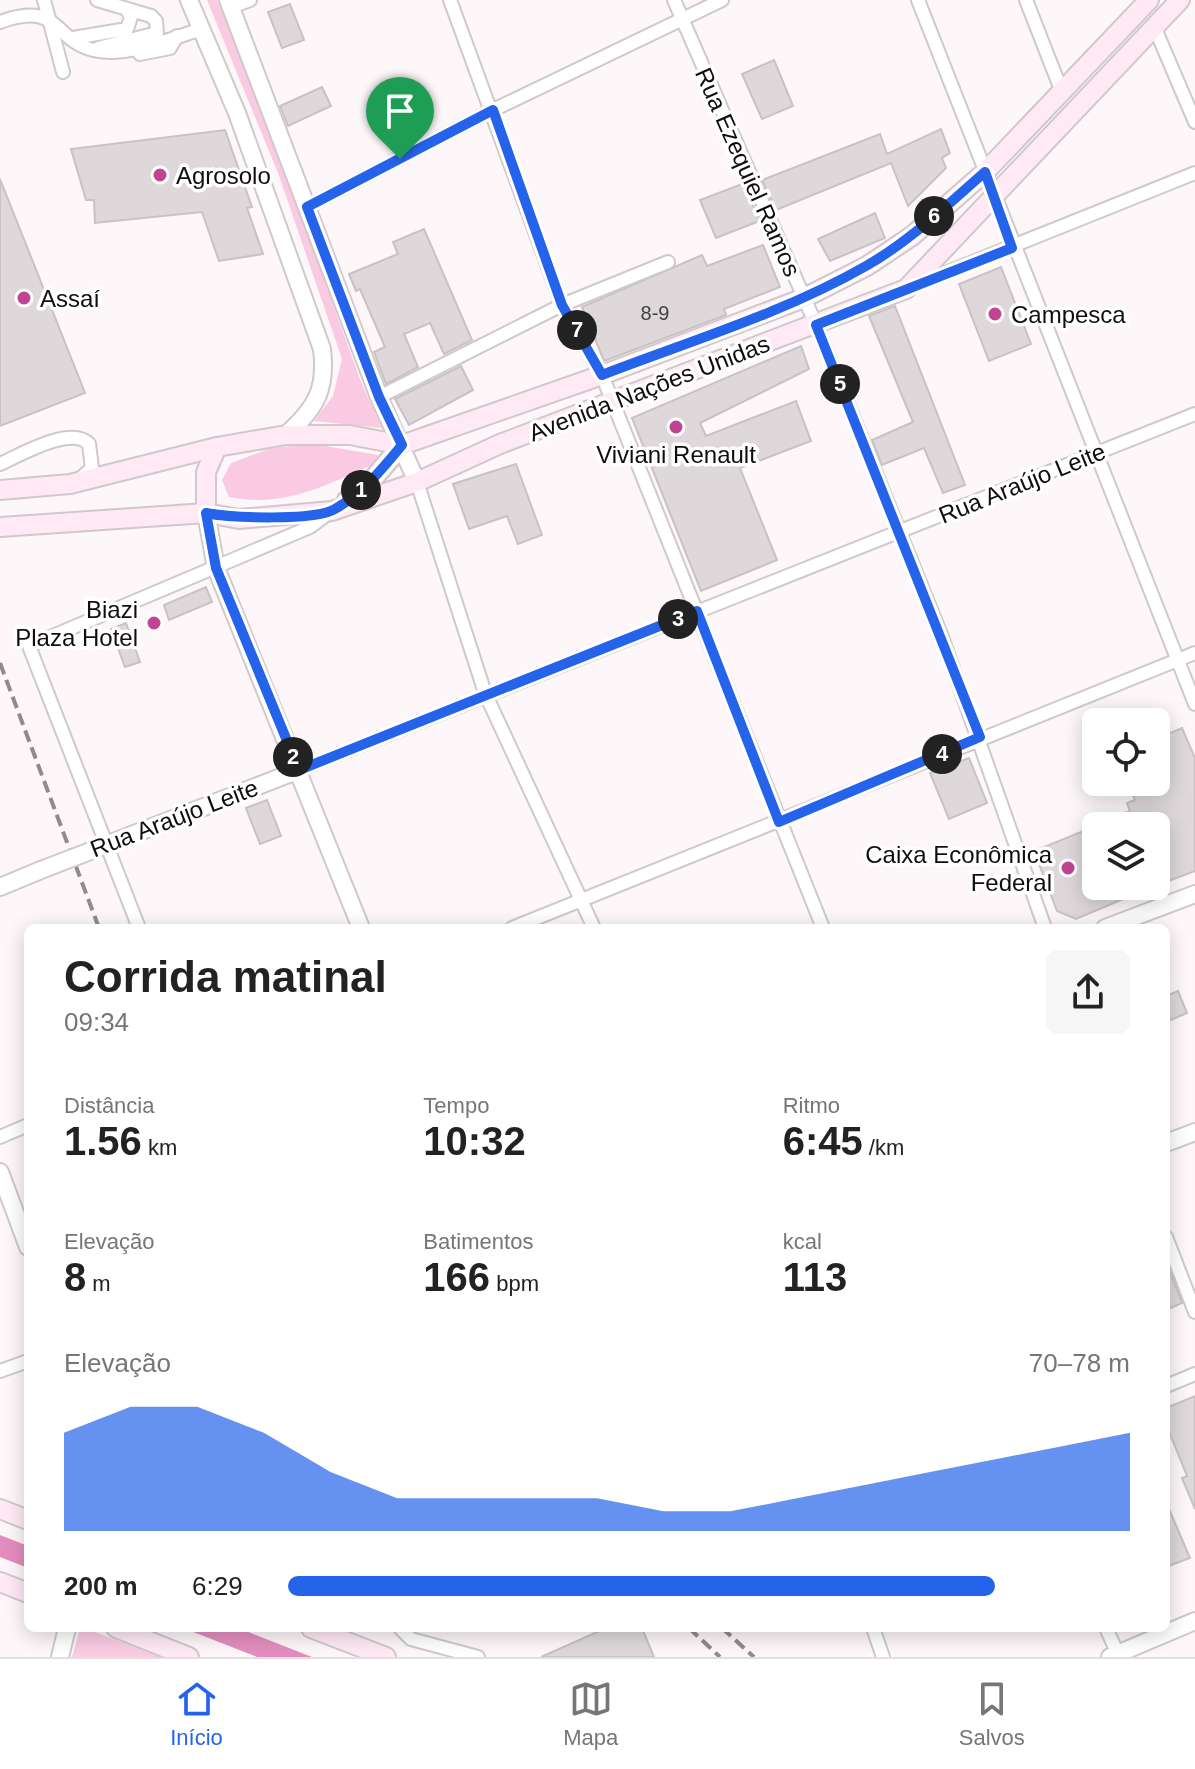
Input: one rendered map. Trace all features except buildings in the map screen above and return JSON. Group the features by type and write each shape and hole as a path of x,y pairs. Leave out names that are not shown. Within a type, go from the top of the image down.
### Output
{"main road":[{"name":"Avenida Nações Unidas","path":"0,527 206,513 239,519 332,511 417,482 500,444 612,404 906,289 1180,0"},
{"name":"Avenida Nações Unidas","path":"402,445 602,375 804,298 867,266 912,236 985,172 1148,1"},
{"path":"0,490 70,484 217,447 286,435 350,435 402,445 367,486 332,511"},
{"path":"206,513 206,472 217,447"},
{"path":"0,1509 24,1518"},
{"path":"0,1582 24,1591"},
{"path":"126,1632 189,1657"},
{"path":"322,1632 386,1657"},
{"path":"365,1648 404,1657"}],"street":[{"path":"44,0 62,65 64,51 127,29 131,17 127,10"},
{"path":"0,22 37,10 44,0"},
{"path":"97,0 151,16 156,21 157,33"},
{"path":"189,0 237,113 322,349 325,374 310,413 286,435"},
{"path":"250,0 230,4 379,397 417,482 485,693 592,924"},
{"path":"450,0 493,110 562,305 602,375 821,924"},
{"name":"Rua Ezequiel Ramos","path":"674,0 816,325 899,531 980,737 1044,924"},
{"path":"307,207 493,110 722,0"},
{"path":"918,0 1012,248 1195,704"},
{"path":"1026,0 1062,92"},
{"path":"21,14 49,20 82,44 124,50 201,29"},
{"path":"1154,26 1195,122"},
{"path":"82,44 169,32 178,37"},
{"path":"906,289 1195,173"},
{"path":"379,397 562,305 668,262"},
{"name":"Rua Araújo Leite","path":"0,887 1195,414"},
{"path":"0,456 61,434 81,434 95,445 104,476"},
{"path":"0,464 58,439 86,440 92,468 70,484"},
{"path":"137,924 29,646 310,527 332,511"},
{"path":"206,513 216,568 359,924"},
{"path":"521,924 1195,653"},
{"path":"1116,924 1195,894"},
{"path":"0,1137 24,1127"},
{"path":"1170,1141 1195,1132"},
{"path":"0,1172 24,1236"},
{"path":"1170,1247 1195,1312"},
{"path":"0,1371 24,1362"},
{"path":"1170,1384 1195,1374"},
{"path":"1107,1632 1116,1656 1195,1621"},
{"path":"60,1657 66,1632"},
{"path":"404,1632 411,1639 478,1657"},
{"path":"874,1632 883,1657"}],"shaded area":[{"path":"207,0 217,0 267,122 361,382 382,428 314,421 333,396 342,359 278,173"},
{"path":"314,444 378,455 375,464 304,493 269,500 229,497 222,480 231,463 271,448"},
{"path":"0,1535 24,1544 24,1566 0,1557"},
{"path":"79,1632 94,1632 160,1657 72,1657"},
{"path":"193,1632 248,1632 312,1657 257,1657"}],"railway":[{"path":"0,663 98,924"},
{"path":"693,1632 720,1657"},
{"path":"726,1632 754,1657"}],"place":[{"name":"Agrosolo","path":"160,175"},
{"name":"Assaí","path":"24,298"},
{"name":"Campesca","path":"995,314"},
{"name":"Viviani Renault","path":"676,427"},
{"name":"Biazi Plaza Hotel","path":"154,623"},
{"name":"Caixa Econômica Federal","path":"1068,868"}],"route":[{"path":"493,110 562,305 602,375 804,298 867,266 912,236 985,172 1012,248 816,325 980,737 779,822 697,611 485,693 299,770 216,568 206,513 239,519 332,511 367,486 402,445 379,397 307,207 400,159 493,110"}]}
